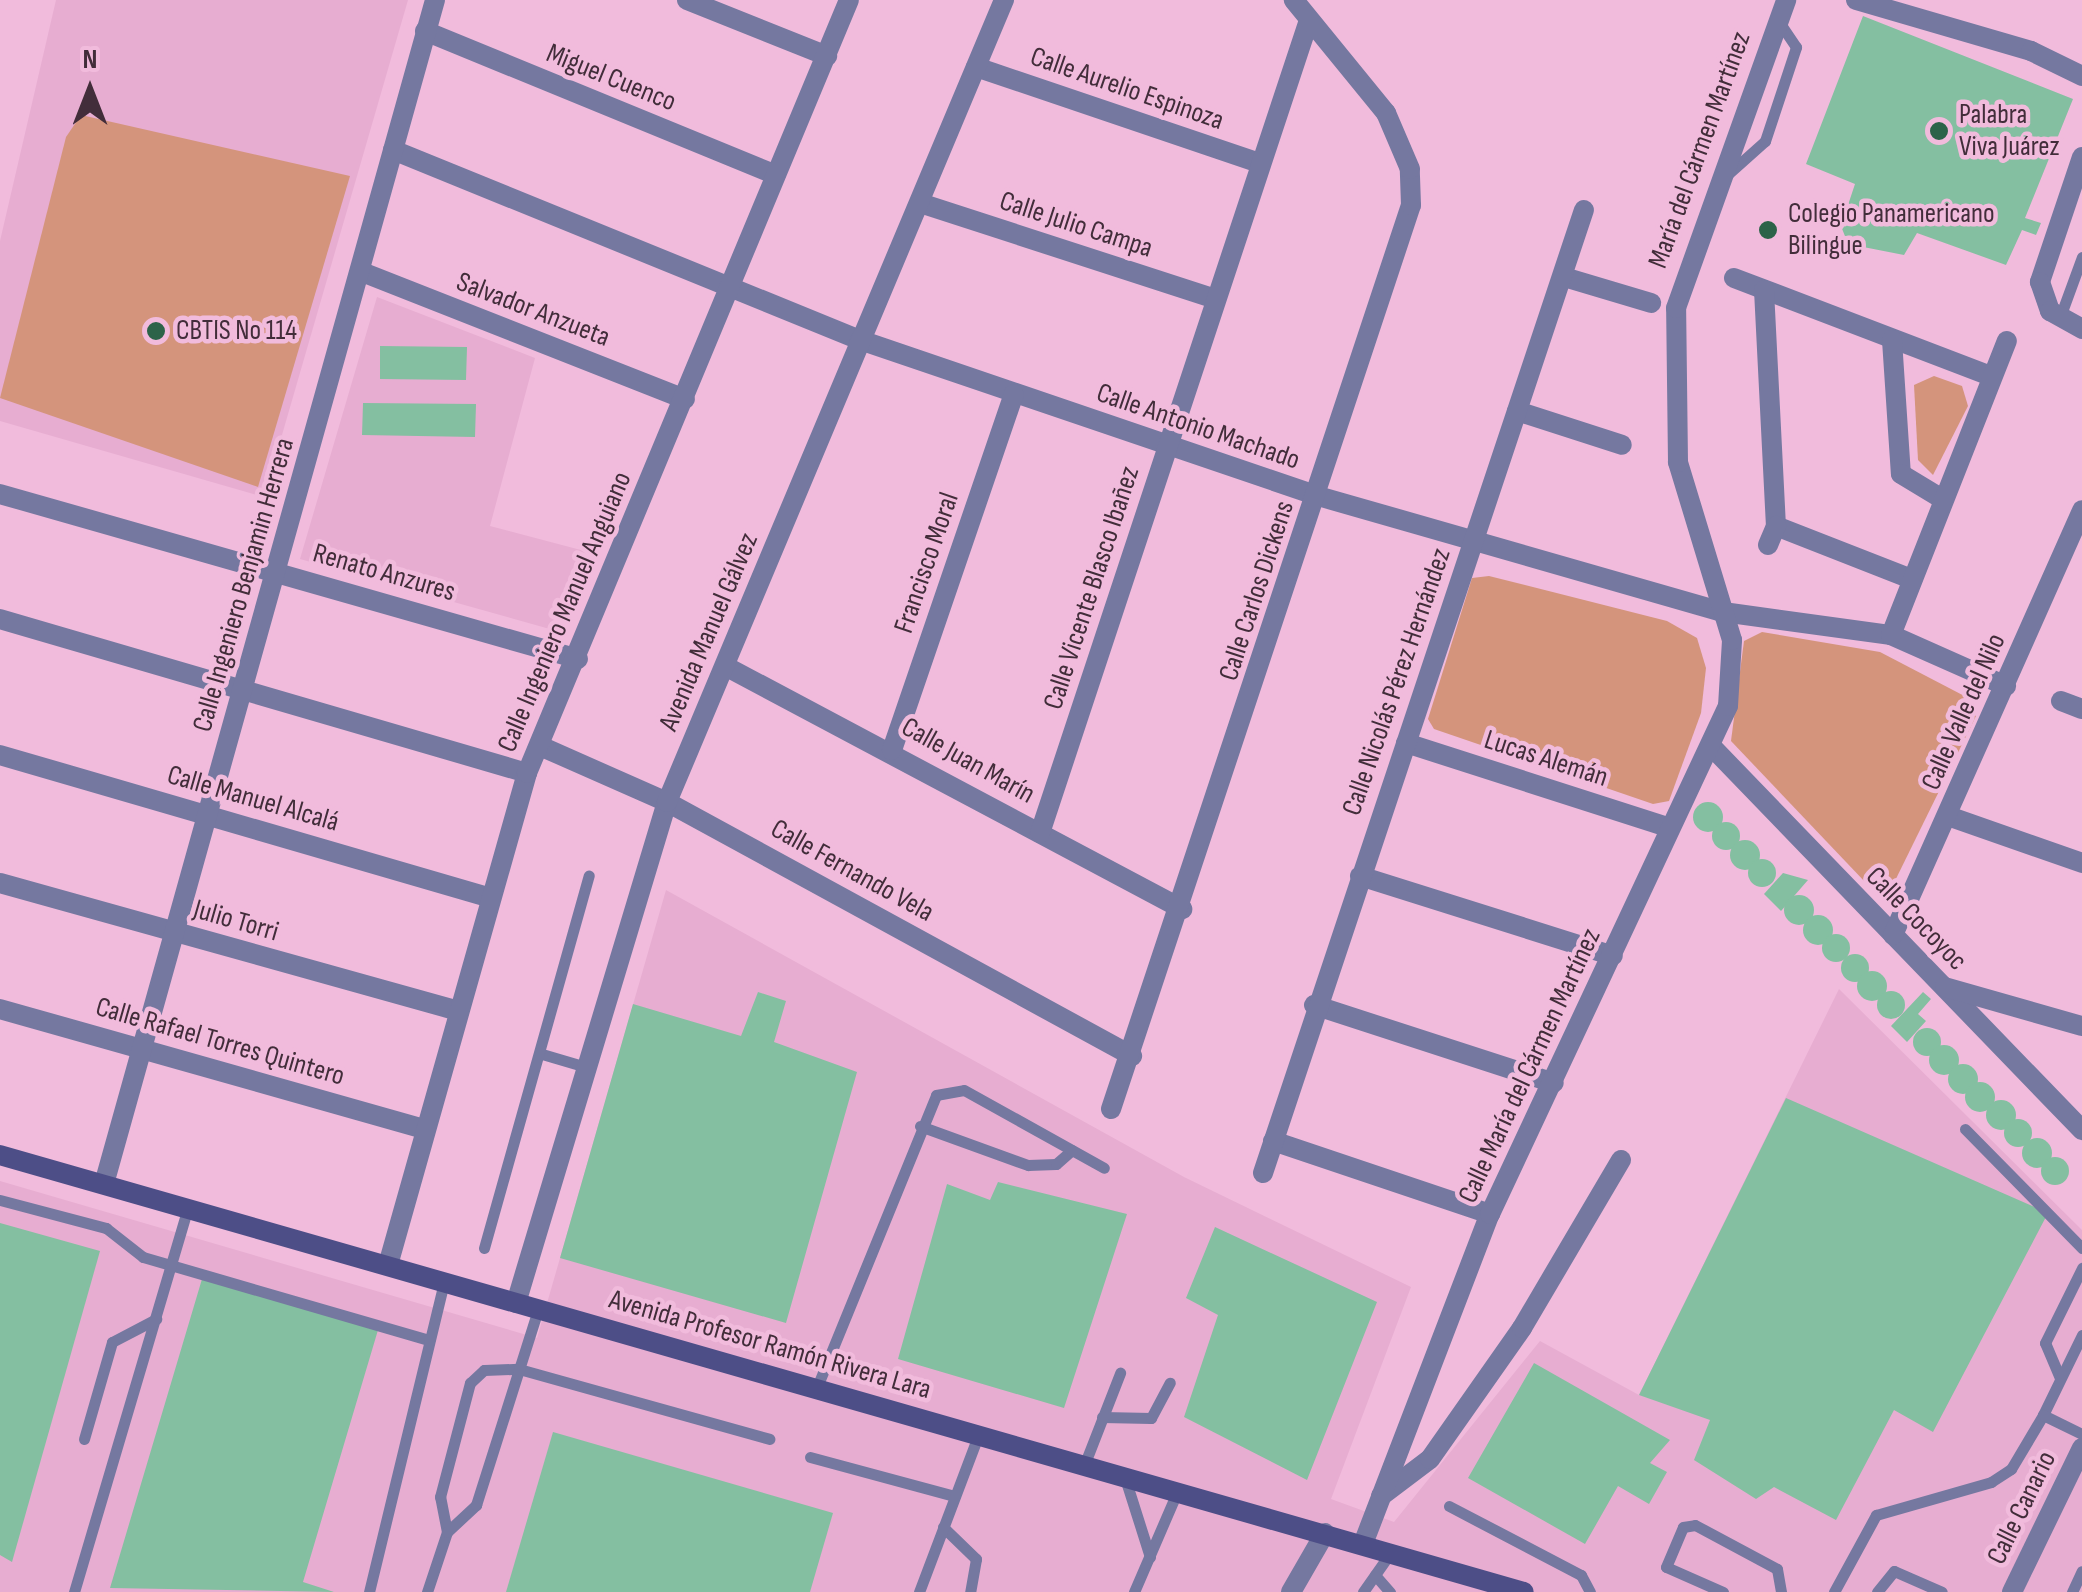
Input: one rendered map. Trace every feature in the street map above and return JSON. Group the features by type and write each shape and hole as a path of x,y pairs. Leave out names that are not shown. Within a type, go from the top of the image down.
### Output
{"main road":[{"name":"Avenida Profesor Ramón Rivera Lara","path":"0,1155 1179,1489 1524,1592"}],"street":[{"name":"Calle Ingeniero Benjamin Herrera","path":"104,1184 435,0"},
{"path":"686,0 827,56"},
{"name":"Calle Ingeniero Manuel Anguiano","path":"388,1265 527,773 732,291 849,0"},
{"name":"Avenida Manuel Gálvez","path":"516,1303 667,802 1004,0"},
{"name":"Calle Carlos Dickens","path":"1111,1109 1182,909 1318,496 1412,186 1386,113 1294,0"},
{"path":"1856,0 2032,51 2082,76"},
{"name":"María del Cármen Martínez","path":"1724,612 1675,424 1676,308 1714,182 1783,6"},
{"name":"Calle Vicente Blasco Ibañez","path":"1040,832 1309,20"},
{"name":"Miguel Cuenco","path":"426,32 776,175"},
{"name":"Calle Aurelio Espinoza","path":"976,68 1260,163"},
{"name":"Calle Antonio Machado","path":"392,150 860,340 1318,496 1724,612 1891,634 2006,686"},
{"path":"2073,324 2040,282 2082,157"},
{"name":"Calle Julio Campa","path":"920,203 1215,299"},
{"name":"Calle Nicolás Pérez Hernández","path":"1263,1173 1314,1005 1584,210"},
{"name":"Salvador Anzueta","path":"362,272 685,399"},
{"path":"1564,277 1651,302"},
{"path":"1734,278 1991,376"},
{"path":"1764,290 1772,536 1908,578"},
{"path":"1892,340 1902,474 1939,497"},
{"path":"1891,634 1939,497 2006,342"},
{"name":"Francisco Moral","path":"892,750 1014,394"},
{"path":"1516,411 1622,445"},
{"name":"Renato Anzures","path":"0,494 278,570 578,659"},
{"name":"Calle Valle del Nilo","path":"1893,935 2082,510"},
{"name":"Calle María del Cármen Martínez","path":"1363,1544 1490,1214 1712,746 1732,675 1724,612"},
{"path":"0,619 527,773"},
{"name":"Calle Juan Marín","path":"725,666 892,750 1182,909"},
{"path":"2061,701 2082,709"},
{"name":"Lucas Alemán","path":"1406,743 1670,828"},
{"name":"Calle Fernando Vela","path":"540,746 667,802 1132,1056"},
{"name":"Calle Cocoyoc","path":"1712,746 2082,1130"},
{"name":"Calle Manuel Alcalá","path":"0,755 491,898"},
{"path":"1948,816 2082,863"},
{"path":"1360,876 1613,956"},
{"name":"Julio Torri","path":"0,884 458,1011"},
{"path":"1944,986 2082,1026"},
{"path":"1314,1005 1554,1084"},
{"name":"Calle Rafael Torres Quintero","path":"0,1009 425,1129"},
{"path":"1273,1141 1490,1214"},
{"path":"1381,1496 1430,1459 1522,1328 1621,1160"},
{"name":"Calle Canario","path":"2012,1592 2082,1448"},
{"path":"1291,1592 1324,1533"}],"lane":[{"path":"1714,182 1765,141 1796,47 1783,6"},
{"path":"2073,324 2082,257"},
{"path":"484,1248 590,875"},
{"path":"542,1054 586,1067"},
{"path":"817,1387 920,1126 936,1095 964,1090 1104,1168"},
{"path":"920,1126 1028,1164 1056,1164 1072,1150"},
{"path":"1965,1129 2082,1248"},
{"path":"0,1200 106,1228 135,1253 429,1340"},
{"path":"74,1592 188,1207"},
{"path":"2060,1378 2045,1343 2082,1268"},
{"path":"369,1592 444,1282"},
{"path":"427,1592 447,1532 476,1505 538,1309"},
{"path":"84,1438 118,1331 156,1319"},
{"path":"1834,1592 1876,1515 1991,1482 2011,1470 2082,1335"},
{"path":"447,1532 440,1497 470,1384 484,1370 519,1369 769,1438"},
{"path":"1085,1463 1120,1373"},
{"path":"1102,1417 1151,1418 1170,1383"},
{"path":"2043,1415 2082,1434"},
{"path":"918,1592 979,1432"},
{"path":"810,1457 955,1496"},
{"path":"1124,1474 1150,1557"},
{"path":"1134,1592 1179,1489"},
{"path":"1450,1506 1581,1575 1590,1592"},
{"path":"1722,1592 1666,1567 1683,1528 1696,1525 1777,1569 1782,1592"},
{"path":"943,1526 976,1559 970,1592"},
{"path":"1363,1592 1391,1552"},
{"path":"1877,1592 1894,1571 1942,1592"},
{"path":"2072,1592 2082,1571"},
{"path":"1375,1575 1390,1592"}],"shaded area":[{"name":"CBTIS No 114","path":"56,0 408,0 264,497 0,421 0,241"},
{"path":"81,115 350,176 258,487 0,398 66,137"},
{"path":"377,297 535,358 490,526 596,554 564,633 300,559"},
{"path":"1934,376 1962,386 1968,406 1933,475 1918,460 1914,385"},
{"path":"1489,576 1667,621 1697,638 1706,668 1701,713 1669,801 1653,804 1434,729 1428,719 1472,578"},
{"path":"1762,632 1880,652 1974,701 1976,716 1889,893 1866,883 1731,741 1744,641"},
{"path":"666,890 1184,1177 1411,1287 1331,1499 1394,1522 1540,1341 1639,1395 1839,989 2082,1230 2082,1592 0,1592 0,1181 537,1338"}],"building":[{"name":"Palabra Viva Juárez","path":"1863,16 2073,99 2025,218 2041,223 2036,235 2022,230 2006,265 1917,233 1904,255 1848,244 1841,226 1855,184 1806,164"},
{"path":"380,346 467,347 466,380 380,379"},
{"path":"363,403 476,404 475,437 362,435"},
{"path":"1708,802 1718,807 1723,817 1718,827 1708,832 1698,827 1693,817 1698,807"},
{"path":"1726,822 1736,826 1740,836 1736,846 1726,850 1716,846 1712,836 1716,826"},
{"path":"1745,840 1755,845 1760,855 1755,865 1745,870 1735,865 1730,855 1735,845"},
{"path":"1762,859 1772,863 1776,873 1772,883 1762,887 1752,883 1748,873 1752,863"},
{"path":"1783,873 1808,880 1781,911 1764,894"},
{"path":"1799,895 1809,900 1814,910 1809,920 1799,925 1789,920 1784,910 1789,900"},
{"path":"1818,915 1828,920 1833,930 1828,940 1818,945 1808,940 1803,930 1808,920"},
{"path":"1836,934 1846,938 1850,948 1846,958 1836,962 1826,958 1822,948 1826,938"},
{"path":"1855,954 1865,958 1869,968 1865,978 1855,982 1845,978 1841,968 1845,958"},
{"path":"1872,971 1882,976 1887,986 1882,996 1872,1001 1862,996 1857,986 1862,976"},
{"path":"1891,991 1901,995 1905,1005 1901,1015 1891,1019 1881,1015 1877,1005 1881,995"},
{"path":"758,992 786,1001 774,1042 857,1072 786,1323 560,1258 633,1004 741,1036"},
{"path":"1923,992 1931,999 1918,1014 1926,1021 1907,1042 1891,1026"},
{"path":"1927,1028 1937,1032 1941,1042 1937,1052 1927,1056 1917,1052 1913,1042 1917,1032"},
{"path":"1944,1045 1954,1050 1959,1060 1954,1070 1944,1075 1934,1070 1929,1060 1934,1050"},
{"path":"1963,1064 1973,1069 1978,1079 1973,1089 1963,1094 1953,1089 1948,1079 1953,1069"},
{"path":"1980,1082 1990,1087 1995,1097 1990,1107 1980,1112 1970,1107 1965,1097 1970,1087"},
{"path":"1786,1098 2048,1213 1933,1432 1894,1410 1836,1520 1774,1487 1756,1499 1694,1460 1710,1420 1639,1395"},
{"path":"2001,1100 2011,1105 2016,1115 2011,1125 2001,1130 1991,1125 1986,1115 1991,1105"},
{"path":"2018,1119 2028,1123 2032,1133 2028,1143 2018,1147 2008,1143 2004,1133 2008,1123"},
{"path":"2037,1138 2047,1143 2052,1153 2047,1163 2037,1168 2027,1163 2022,1153 2027,1143"},
{"path":"2055,1157 2065,1161 2069,1171 2065,1181 2055,1185 2045,1181 2041,1171 2045,1161"},
{"path":"998,1182 1127,1214 1064,1408 898,1359 947,1184 990,1200"},
{"path":"0,1223 100,1251 12,1562 0,1555"},
{"path":"1215,1227 1377,1302 1307,1480 1184,1417 1218,1315 1186,1298"},
{"path":"202,1279 378,1330 303,1582 334,1592 110,1588"},
{"path":"1534,1363 1670,1440 1650,1463 1667,1472 1649,1504 1618,1486 1585,1544 1468,1478"},
{"path":"553,1432 833,1513 810,1592 506,1592"}],"place":[{"name":"Palabra Viva Juárez","path":"1939,131"},
{"name":"Colegio Panamericano Bilingue","path":"1768,230"},
{"name":"CBTIS No 114","path":"156,331"}]}
